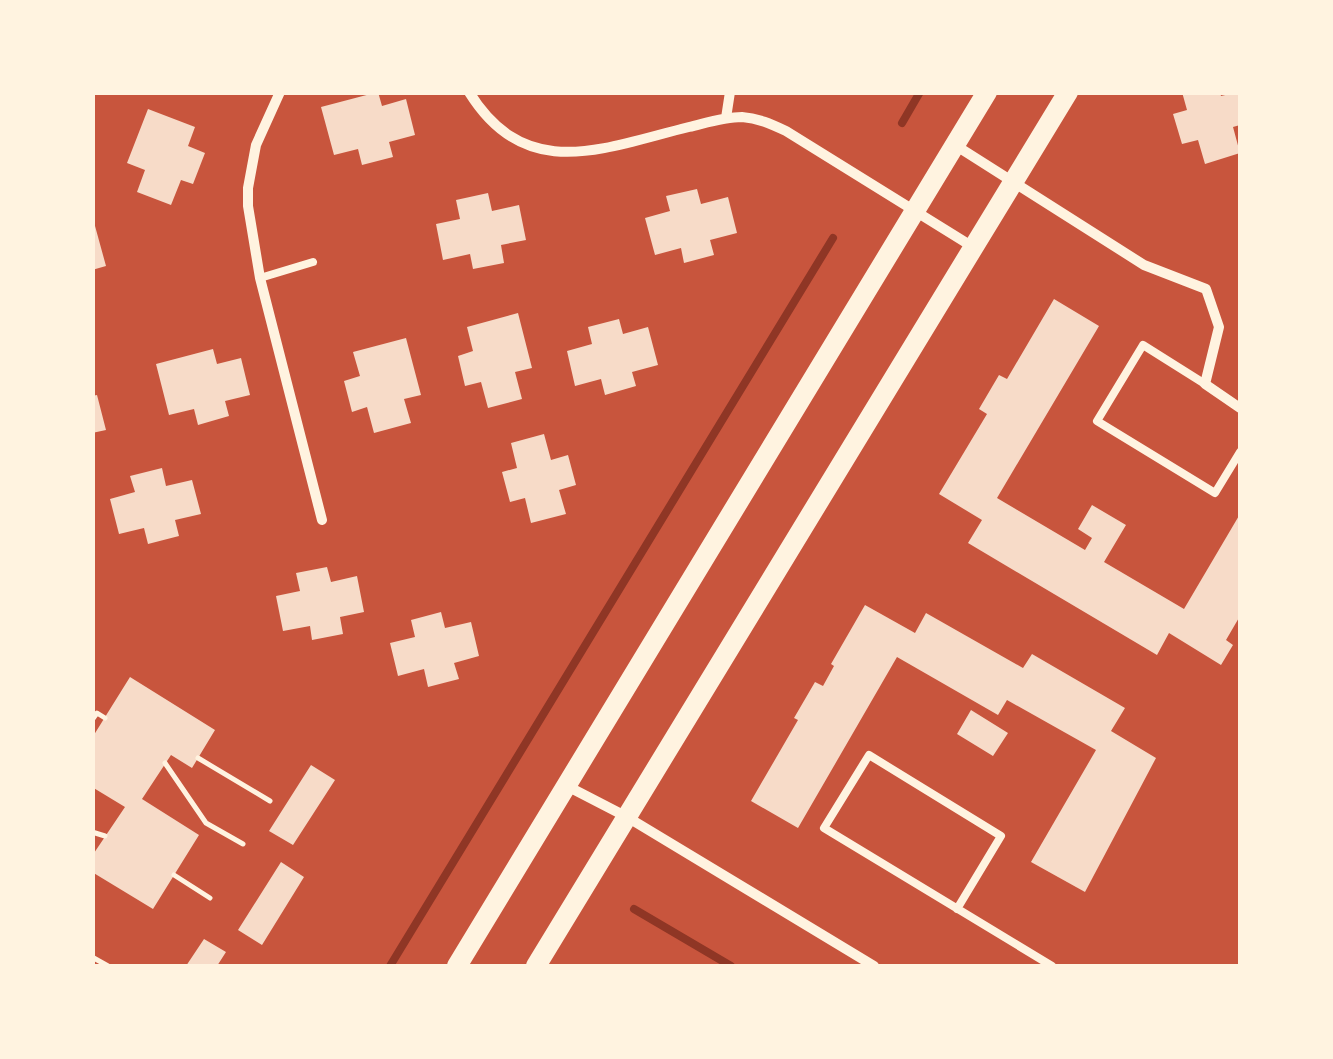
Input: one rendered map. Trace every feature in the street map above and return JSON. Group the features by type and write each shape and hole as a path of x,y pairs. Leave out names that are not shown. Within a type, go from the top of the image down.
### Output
{"main road":[{"path":"457,966 987,92"},
{"path":"536,966 1068,92"}],"street":[{"path":"280,92 256,145 248,188 260,278 322,520"},
{"path":"469,92 496,128 512,139 549,152 587,152 726,118 764,121 974,247"},
{"path":"726,118 730,92"},
{"path":"955,145 1144,266 1206,288 1219,327 1205,384 1240,408"},
{"path":"566,785 626,816 874,966"}],"lane":[{"path":"260,278 314,262"},
{"path":"1205,384 1143,345 1097,421 1215,493 1240,452"},
{"path":"957,908 1002,836 869,755 824,828 1052,966"}],"path":[{"path":"92,720 96,713 104,718"},
{"path":"198,758 270,801"},
{"path":"166,763 206,822 243,844"},
{"path":"92,832 106,836"},
{"path":"174,875 210,898"},
{"path":"92,957 108,966"}],"building":[{"path":"378,92 382,106 406,99 415,135 389,142 393,157 362,165 358,149 334,155 321,107"},
{"path":"1182,92 1220,92 1221,96 1238,92 1240,125 1233,127 1240,153 1205,164 1198,140 1182,144 1173,114 1187,110"},
{"path":"148,109 195,127 188,146 205,153 193,184 181,180 171,205 137,192 145,170 127,163"},
{"path":"697,189 701,204 728,197 737,233 710,240 714,255 684,263 681,248 655,255 645,218 670,211 666,196"},
{"path":"488,193 492,211 519,205 526,240 501,245 504,263 473,269 470,254 443,260 436,224 460,219 456,200"},
{"path":"92,215 106,266 92,270"},
{"path":"1054,299 1099,326 997,498 1085,550 1092,538 1078,529 1092,505 1126,525 1104,562 1184,609 1240,514 1240,616 1226,640 1233,645 1221,665 1169,633 1157,655 968,543 982,520 939,494 987,414 979,409 999,375 1007,379"},
{"path":"518,313 532,368 515,372 522,399 488,408 481,382 465,386 458,356 473,351 467,327"},
{"path":"619,319 623,334 648,327 658,365 632,372 636,386 605,395 601,379 575,386 567,351 592,344 588,327"},
{"path":"406,338 421,395 404,399 411,423 374,433 367,407 352,412 344,381 360,376 353,352"},
{"path":"213,349 217,364 241,358 250,395 225,401 229,416 198,425 194,409 169,415 156,364"},
{"path":"97,395 106,430 92,433 92,396"},
{"path":"544,434 551,460 568,455 576,485 559,490 566,514 531,523 525,498 510,502 502,472 517,468 511,443"},
{"path":"162,468 166,486 192,480 201,514 175,520 179,536 148,544 144,528 119,534 110,499 135,492 130,476"},
{"path":"327,567 331,582 357,576 364,612 340,617 343,634 312,640 310,626 283,631 276,596 300,591 296,573"},
{"path":"865,605 915,633 926,613 1023,668 1032,654 1125,708 1111,731 1156,758 1085,892 1031,862 1096,750 1007,700 998,715 897,657 798,828 751,801 798,720 794,718 815,682 823,686 834,666 831,664"},
{"path":"441,612 445,628 471,622 479,656 454,663 459,679 428,687 424,669 398,676 390,643 415,637 411,620"},
{"path":"130,677 215,730 192,768 171,755 142,799 199,835 153,909 92,872 92,856 125,807 92,787 92,738"},
{"path":"971,710 1008,733 993,756 957,734"},
{"path":"311,765 335,780 293,845 269,831"},
{"path":"281,862 304,877 262,945 238,930"},
{"path":"204,939 226,952 217,966 186,966"}],"waterway":[{"path":"902,123 920,92"},
{"path":"390,966 833,238"},
{"path":"634,909 731,966"}]}
